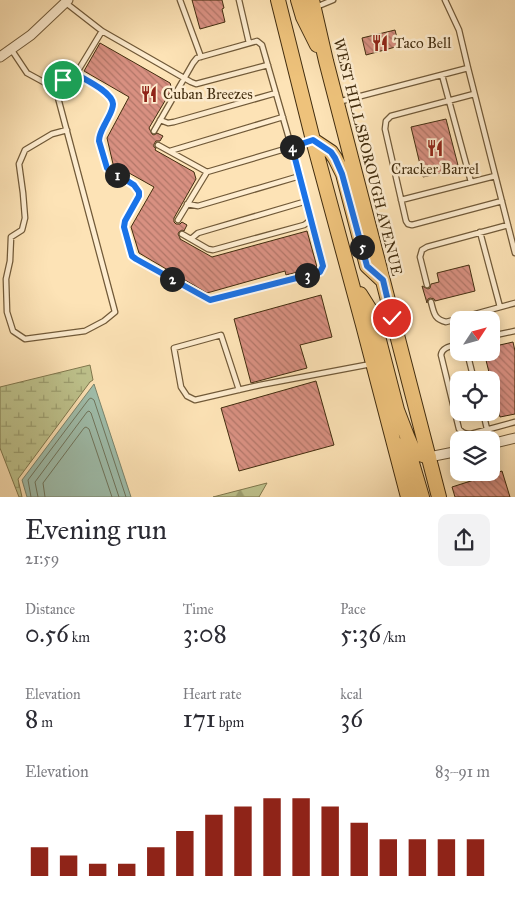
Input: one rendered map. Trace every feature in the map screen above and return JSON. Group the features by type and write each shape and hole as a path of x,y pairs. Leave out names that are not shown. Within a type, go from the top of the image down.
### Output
{"main road":[{"path":"278,0 313,140 408,497"},
{"path":"298,0 303,17 326,61"},
{"name":"WEST HILLSBOROUGH AVENUE","path":"313,4 326,61 439,497"},
{"path":"313,140 331,152 335,158 342,174 367,266 383,280"},
{"path":"352,281 372,314 397,410 413,450 429,457"},
{"path":"393,441 412,463 422,497"}],"street":[{"path":"0,57 32,34 67,1"},
{"path":"500,442 515,438"},
{"path":"429,457 450,453"}],"lane":[{"path":"180,0 201,57"},
{"path":"241,0 249,43"},
{"path":"313,4 333,0"},
{"path":"446,0 459,30 515,253"},
{"path":"67,1 102,30 196,84 268,65"},
{"path":"49,85 76,74 102,30"},
{"path":"76,74 100,88 113,101 112,110 101,132 99,141 107,168 134,185 139,192 139,196 125,221 124,227 132,256 210,300 320,272 323,266 311,218 292,147 260,42 257,40 197,58 154,131"},
{"path":"11,49 27,73 49,85 57,94 67,130 116,312 104,322 85,331 25,338 13,331 7,312 6,280 10,261 11,237 22,230 26,218 19,164 26,150 52,134 67,130"},
{"path":"337,102 468,68"},
{"path":"442,75 471,182"},
{"path":"160,120 168,123 174,122 276,93"},
{"path":"474,94 392,116 386,120 385,129 406,221 412,225 502,201"},
{"path":"170,151 283,117"},
{"path":"178,220 207,172 313,140"},
{"path":"158,145 207,172"},
{"path":"188,204 198,206 300,176"},
{"path":"401,200 495,176"},
{"path":"191,240 198,232 306,201"},
{"path":"182,234 213,250 304,225 310,222 311,218"},
{"path":"427,285 420,257 422,250 426,247 508,225"},
{"path":"480,232 500,307"},
{"path":"432,302 435,316 446,322 515,303"},
{"path":"500,334 515,331"},
{"path":"238,390 221,335 174,348 181,386 187,396 195,400 373,364"},
{"path":"450,347 444,349 441,355 459,429 466,434 515,422"},
{"path":"485,421 487,430"}],"green space":[{"path":"90,365 93,380 18,479 22,497 19,497 0,448 0,387"},
{"path":"267,483 259,497 213,497"}],"water":[{"path":"94,384 131,497 27,497 22,480"}],"building":[{"path":"192,0 222,0 225,22 200,29"},
{"path":"395,30 399,46 366,55 362,38"},
{"path":"100,43 170,83 172,89 149,128 152,134 157,133 163,136 160,141 156,141 154,144 155,150 194,172 196,179 174,218 176,224 182,222 187,225 184,231 182,230 178,234 180,239 212,257 307,231 317,267 286,275 285,271 207,293 139,253 131,227 154,187 113,164 107,138 129,97 84,71"},
{"name":"Cracker Barrel","path":"446,119 459,169 423,177 411,127"},
{"path":"469,265 475,291 435,301 430,298 427,303 422,286 428,289 431,284 439,282 437,273"},
{"path":"321,295 332,337 300,345 307,368 251,383 234,319"},
{"path":"513,342 515,351 515,414 500,417 500,371 489,371 486,361 500,361 500,345"},
{"path":"316,381 334,445 239,471 221,408"},
{"path":"502,471 510,497 455,497 452,487 471,481 500,481 500,472"}],"place":[{"name":"Taco Bell","path":"380,43"},
{"name":"Cuban Breezes","path":"149,94"},
{"name":"Cracker Barrel","path":"435,148"}],"route":[{"path":"63,80 76,74 100,88 113,101 112,110 101,132 99,141 107,168 134,185 139,192 139,196 124,224 132,256 136,259 210,300 320,272 323,266 292,147 313,140 331,152 335,158 342,174 367,266 383,280 392,318"}]}
